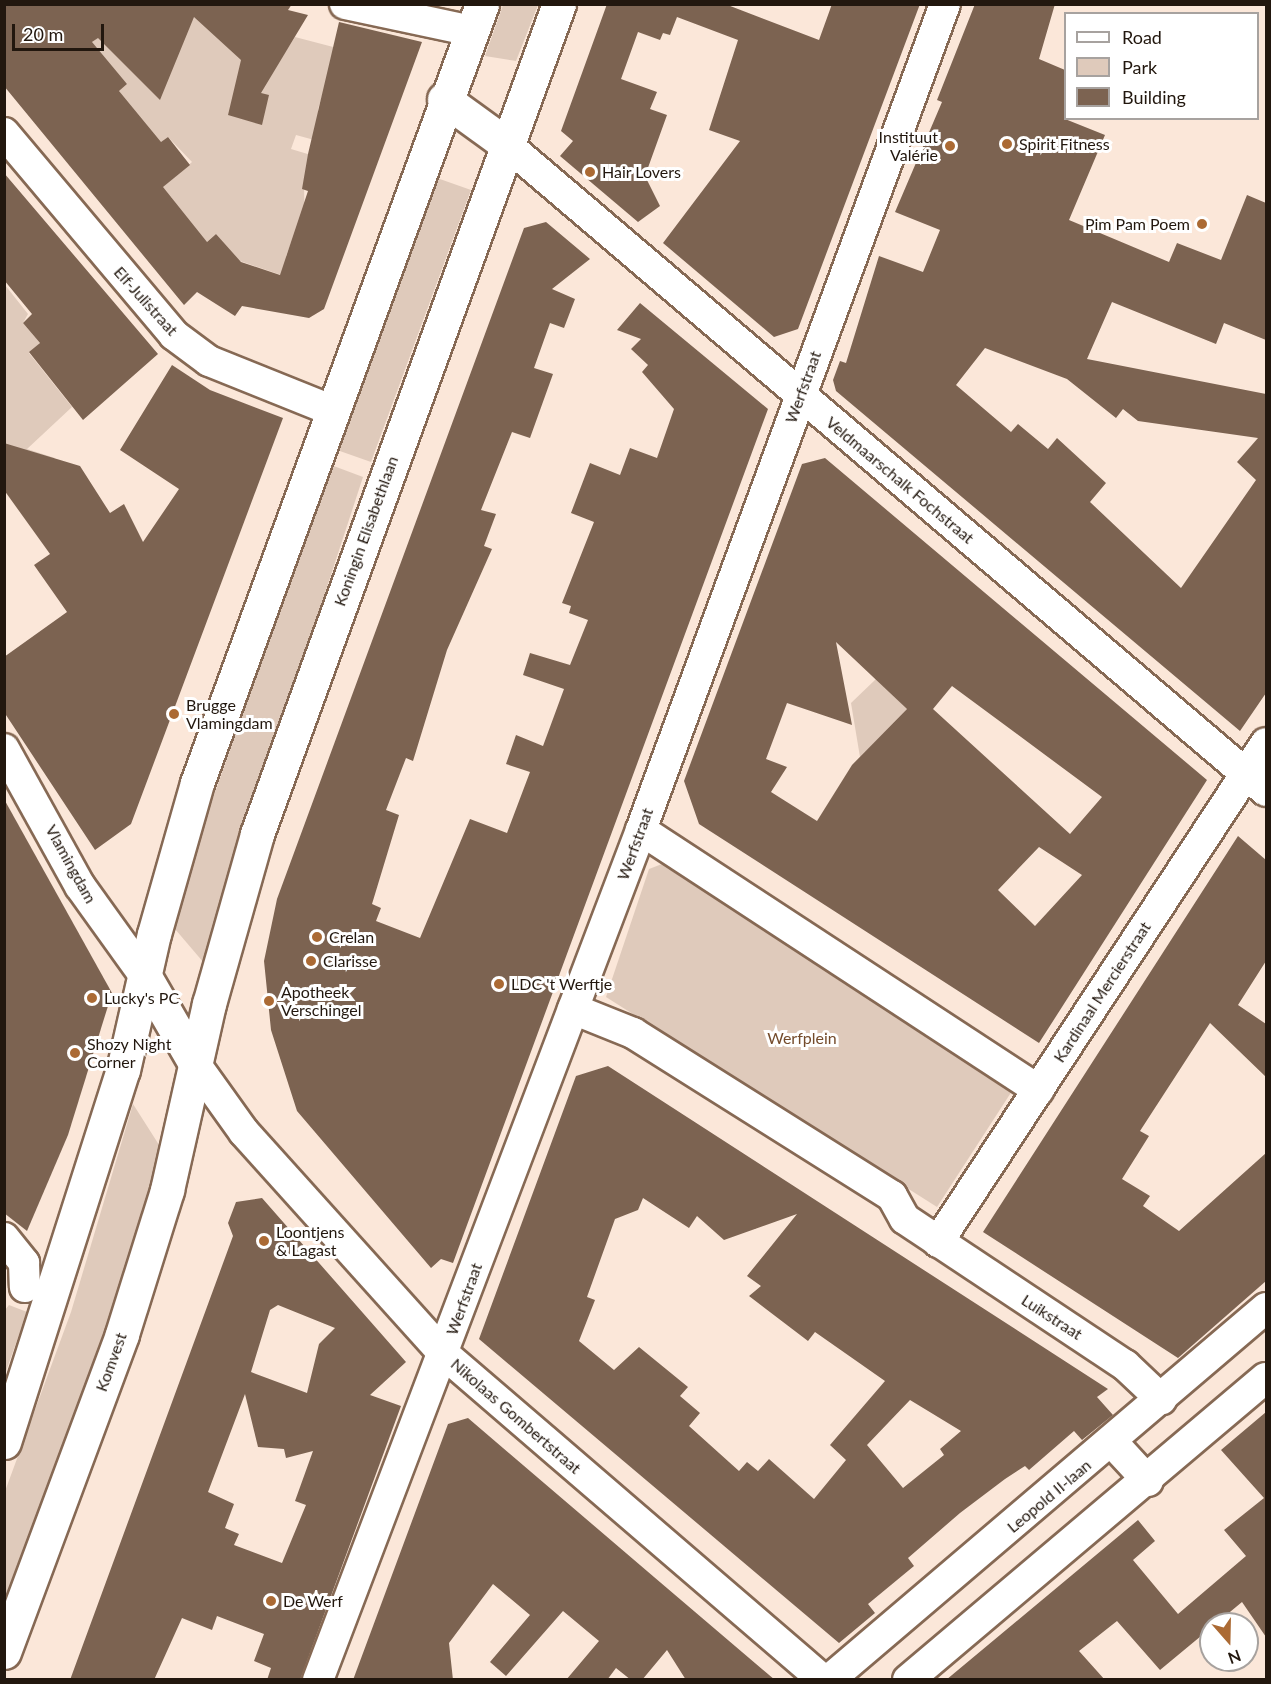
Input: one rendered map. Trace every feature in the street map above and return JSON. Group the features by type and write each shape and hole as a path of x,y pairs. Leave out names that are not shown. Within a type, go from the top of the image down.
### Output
{"main road":[{"name":"Koningin Elisabethlaan","path":"196,1065 257,834 506,144 559,4"},
{"path":"4,1442 50,1311 123,1071 144,975 197,783 444,99 477,18"},
{"path":"444,99 506,144"},
{"path":"144,975 196,1065"},
{"name":"Komvest","path":"4,1652 122,1334 174,1167 196,1065"}],"street":[{"path":"345,4 477,18"},
{"name":"Werfstraat","path":"318,1680 444,1354 641,830 945,4"},
{"name":"Elf-Julistraat","path":"4,133 174,335 209,361 331,410"},
{"name":"Veldmaarschalk Fochstraat","path":"506,144 1256,782"},
{"name":"Kardinaal Mercierstraat","path":"938,1242 1038,1090 1256,782 1266,743"},
{"name":"Vlamingdam","path":"4,749 80,886 144,975"},
{"path":"641,830 1038,1090"},
{"path":"573,1009 633,1033 892,1196 905,1220 938,1242"},
{"name":"Nikolaas Gombertstraat","path":"196,1065 244,1132 444,1354 823,1680"},
{"path":"4,1238 24,1263 15,1293 50,1311"},
{"name":"Luikstraat","path":"938,1242 1125,1365 1161,1399"},
{"name":"Leopold II-laan","path":"829,1680 1112,1442 1266,1308"},
{"path":"908,1680 1148,1481 1266,1378"},
{"path":"1112,1442 1148,1481"}],"green space":[{"path":"181,4 280,60 295,37 337,48 318,109 318,141 296,135 291,149 331,161 304,181 305,248 291,243 286,256 300,260 293,279 237,260 216,234 203,245 171,197 166,200 158,191 192,162 168,137 151,150 119,91 127,84 85,48 137,5"},
{"path":"503,5 538,5 516,61 485,56"},
{"path":"437,178 471,190 371,462 337,450"},
{"path":"5,285 28,314 23,323 40,343 29,353 72,407 27,449 55,458 5,494"},
{"path":"331,465 363,477 204,963 175,929 208,812"},
{"path":"876,679 907,709 860,757 851,703"},
{"name":"Werfplein","path":"662,864 1012,1091 937,1207 606,997 649,869"},
{"path":"133,1104 161,1148 108,1326 5,1610 4,1494 71,1312"},
{"path":"9,1305 27,1312 5,1374 5,1310"}],"building":[{"path":"4,4 292,4 288,10 308,15 261,93 269,95 262,125 228,115 241,60 194,17 160,100 98,38 92,42 127,84 119,91 161,142 168,137 190,165 163,187 207,242 216,234 241,262 280,275 308,191 302,189 308,154 339,22 422,42 324,309 309,318 242,306 235,316 197,292 184,305 4,86"},
{"path":"607,4 725,4 819,40 832,4 920,4 798,329 774,337 663,243 740,141 709,130 738,40 677,17 670,35 663,33 660,40 638,32 621,79 657,92 650,109 667,115 645,176 660,206 638,222 560,156 573,141 561,131"},
{"path":"975,4 1055,4 1039,59 1064,70 1064,120 1105,135 1069,220 1169,262 1177,243 1221,260 1247,195 1266,203 1266,340 1224,323 1216,344 1112,302 1087,359 1266,394 1266,693 1240,731 836,391 833,380 840,361 846,363 879,256 923,272 940,230 895,212 942,102 937,100","holes":["985,348 1067,379 1116,418 1123,409 1138,421 1258,438 1237,462 1256,480 1181,588 1090,502 1106,483 1057,438 1048,449 1018,424 1011,432 956,385"]},
{"path":"4,173 158,354 83,420 29,352 40,343 23,323 32,314 4,280"},
{"path":"546,222 590,259 552,289 575,299 564,328 550,323 534,368 553,374 530,438 512,432 481,510 496,514 484,546 492,549 447,650 413,761 406,758 386,810 399,815 372,904 381,908 376,921 420,938 470,819 507,833 530,772 506,764 516,735 543,746 564,689 523,675 530,653 570,665 588,620 569,613 571,606 562,603 594,522 571,513 590,463 620,475 630,448 657,458 674,409 642,372 648,365 631,349 641,339 617,330 640,303 768,409 453,1263 441,1259 431,1268 297,1111 271,1030 264,961 277,899 524,228"},
{"path":"172,365 210,390 283,418 131,824 95,850 4,712 4,657 67,612 34,565 50,554 4,490 4,443 80,466 110,513 124,504 143,542 179,489 120,450"},
{"path":"825,458 1207,780 1039,1043 699,824 684,781 802,464","holes":["836,642 907,709 852,765 817,821 771,792 787,767 766,759 787,703 852,725","952,686 1102,797 1070,834 933,709","1039,847 1082,875 1035,926 998,890"]},
{"path":"4,799 112,993 68,1135 27,1231 4,1213"},
{"path":"1238,836 1266,860 1266,961 1238,1005 1266,1024 1266,1077 1210,1023 1140,1131 1149,1136 1122,1179 1150,1196 1143,1206 1179,1231 1266,1153 1266,1281 1178,1358 983,1232"},
{"path":"608,1066 1108,1389 1097,1397 1113,1415 1082,1440 1074,1431 1029,1470 1025,1466 960,1513 908,1558 914,1566 868,1604 875,1613 839,1643 479,1339 576,1076","holes":["643,1198 689,1228 697,1216 724,1240 797,1214 747,1276 761,1286 749,1296 808,1341 815,1332 885,1381 830,1445 846,1460 814,1499 769,1459 758,1471 747,1462 739,1471 689,1426 700,1413 680,1396 688,1387 639,1347 614,1370 579,1341 595,1300 587,1297 615,1219 638,1210","910,1400 961,1431 940,1449 944,1455 903,1488 867,1445"]},
{"path":"262,1198 406,1362 370,1395 401,1406 300,1680 267,1680 271,1668 254,1661 264,1634 217,1616 212,1630 182,1618 154,1680 70,1680 233,1236 228,1223 236,1202","holes":["278,1305 335,1328 319,1344 307,1393 251,1372 270,1310","245,1394 258,1447 284,1449 286,1458 313,1451 295,1501 306,1505 282,1563 234,1545 239,1534 225,1528 234,1504 208,1492"]},
{"path":"1266,1412 1266,1637 1259,1627 1259,1612 1249,1612 1242,1602 1230,1612 1199,1612 1199,1638 1160,1670 1117,1621 1079,1651 1105,1680 946,1680 1138,1520 1155,1541 1133,1560 1178,1614 1246,1556 1224,1530 1264,1498 1221,1450"},
{"path":"468,1418 775,1680 686,1680 667,1650 642,1680 631,1680 616,1668 607,1680 566,1680 599,1641 563,1611 506,1676 490,1662 530,1615 493,1584 449,1643 453,1680 353,1680 448,1424"}],"place":[{"name":"Spirit Fitness","path":"1007,144"},
{"name":"Instituut Valérie","path":"950,146"},
{"name":"Hair Lovers","path":"590,172"},
{"name":"Pim Pam Poem","path":"1202,224"},
{"name":"Brugge Vlamingdam","path":"174,714"},
{"name":"Crelan","path":"317,937"},
{"name":"Clarisse","path":"311,961"},
{"name":"LDC 't Werftje","path":"499,984"},
{"name":"Lucky's PC","path":"92,998"},
{"name":"Apotheek Verschingel","path":"269,1001"},
{"name":"Shozy Night Corner","path":"75,1053"},
{"name":"Loontjens & Lagast","path":"264,1241"},
{"name":"De Werf","path":"271,1601"}]}
